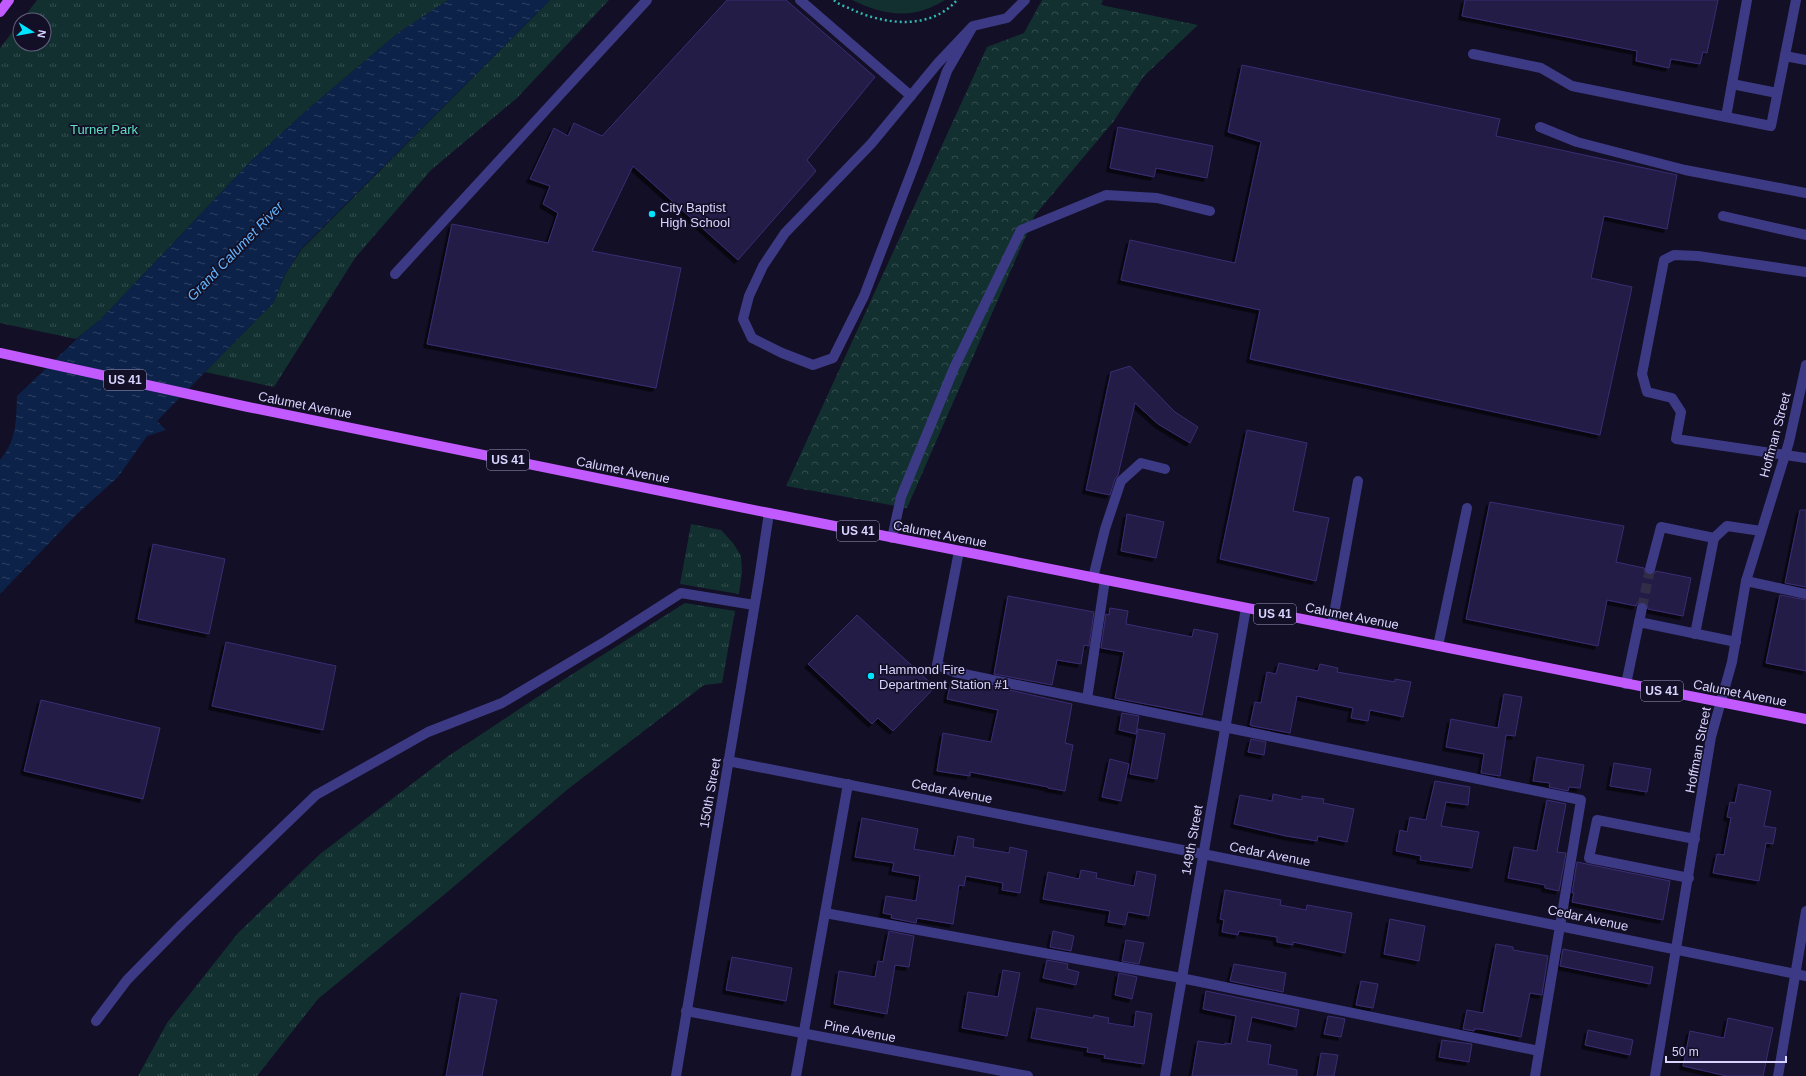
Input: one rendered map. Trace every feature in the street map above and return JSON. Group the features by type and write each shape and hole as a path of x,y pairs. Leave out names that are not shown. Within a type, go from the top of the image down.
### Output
{"main road":[{"path":"0,12 9,0"},
{"name":"Calumet Avenue","path":"1,353 248,407 892,538 1806,719"}],"street":[{"path":"395,274 647,0"},
{"path":"800,0 911,96"},
{"path":"973,26 947,71 915,163 864,296 833,358 813,365 782,353 752,338 743,319 749,296 763,266 786,233 852,165 938,63 973,26 1007,18 1025,0"},
{"path":"1726,118 1748,0"},
{"path":"1473,54 1541,68 1572,86 1771,126 1796,0"},
{"path":"1785,56 1806,60"},
{"path":"1732,84 1777,93"},
{"path":"1540,127 1577,142 1685,170 1806,194"},
{"path":"892,538 901,497 954,368 1021,230 1106,195 1156,198 1210,211"},
{"path":"1724,216 1806,235"},
{"path":"1806,272 1698,256 1674,255 1664,260 1642,374 1647,392 1672,398 1681,412 1676,439 1806,458"},
{"name":"Hoffman Street","path":"1655,1076 1689,878 1711,737 1736,642 1746,581 1785,454 1806,365"},
{"path":"1093,578 1104,529 1121,481 1141,463 1165,469"},
{"path":"1332,625 1358,481"},
{"path":"1438,646 1467,508"},
{"name":"150th Street","path":"676,1076 769,513"},
{"path":"1695,634 1714,538 1727,526 1761,531"},
{"path":"1650,569 1660,527 1714,538"},
{"path":"959,551 936,665 954,672 1581,800 1535,1076"},
{"path":"1087,699 1105,580"},
{"path":"1746,581 1806,594"},
{"path":"96,1021 127,980 182,924 316,795 428,732 502,703 606,641 681,593 754,605"},
{"name":"149th Street","path":"1164,1076 1246,608"},
{"path":"1626,684 1642,608"},
{"path":"1639,622 1736,642"},
{"name":"Cedar Avenue","path":"728,761 1203,854 1806,976"},
{"path":"796,1076 848,784"},
{"path":"1689,878 1589,858 1597,820 1695,839"},
{"path":"1778,1076 1806,912"},
{"path":"825,913 1181,978 1539,1050"},
{"name":"Pine Avenue","path":"686,1012 1028,1076"}],"path":[{"path":"834,0 868,17 898,23 931,18 951,7 957,0"}],"green space":[{"name":"Turner Park","path":"37,0 448,0 398,33 307,110 252,160 101,319 76,339 0,323 0,48 12,32 12,52 52,52 52,12 28,12"},
{"path":"550,0 609,0 517,98 431,170 355,258 274,387 205,372 273,303 285,275 301,250"},
{"path":"852,0 945,0 922,11 899,14 876,10"},
{"path":"1042,0 1103,0 1101,5 1198,25 1144,76 1113,122 1035,215 907,508 786,486 987,47 1024,33"},
{"path":"691,524 721,530 733,543 741,556 742,572 739,594 680,584"},
{"path":"685,603 735,611 722,683 704,685 568,789 445,894 318,999 257,1076 138,1076 167,1023 238,933 320,854 447,757 563,680"}],"water":[{"name":"Grand Calumet River","path":"448,0 550,0 301,249 285,275 273,303 157,421 166,430 147,436 118,477 77,514 0,594 0,460 10,445 13,437 16,422 17,396 80,336 101,319 252,160 307,110 398,33"}],"building":[{"path":"727,0 786,0 875,77 807,160 816,171 738,260 633,166 592,251 681,268 656,388 427,344 452,224 548,243 558,213 543,204 550,186 530,179 554,128 568,136 574,123 602,136"},
{"path":"1465,0 1718,0 1707,53 1703,52 1700,64 1671,59 1669,68 1636,61 1637,51 1462,16"},
{"path":"1242,65 1500,119 1496,136 1677,175 1667,229 1604,216 1591,278 1632,287 1600,435 1250,359 1260,310 1121,280 1130,240 1235,263 1261,142 1228,132"},
{"path":"1118,127 1213,146 1207,178 1156,168 1154,177 1110,168"},
{"path":"1130,366 1175,412 1198,427 1190,443 1158,424 1135,403 1118,475 1115,479 1110,495 1086,490 1111,372"},
{"path":"1247,430 1307,443 1293,511 1329,518 1316,581 1220,559"},
{"path":"1490,502 1624,526 1616,562 1644,568 1645,573 1649,575 1654,574 1656,571 1691,578 1683,616 1648,609 1647,603 1643,602 1637,603 1636,606 1607,600 1598,646 1466,619"},
{"path":"1800,510 1806,510 1806,587 1785,583"},
{"path":"1127,514 1164,522 1156,558 1121,551"},
{"path":"153,544 225,559 209,634 138,619"},
{"path":"1780,595 1806,600 1806,671 1766,663"},
{"path":"1008,596 1094,612 1089,646 1084,645 1081,664 1057,660 1052,685 994,674"},
{"path":"1110,608 1128,611 1126,624 1192,637 1194,629 1218,634 1202,715 1115,698 1124,652 1101,648 1106,614 1109,615"},
{"name":"Hammond Fire Department Station #1","path":"857,615 935,687 893,731 878,718 872,724 808,664"},
{"path":"226,642 336,666 323,730 212,706"},
{"path":"1279,663 1318,671 1320,664 1338,668 1337,672 1395,682 1395,679 1411,682 1403,717 1370,710 1368,721 1351,718 1353,708 1297,696 1290,733 1250,725 1255,702 1261,703 1267,672 1276,674"},
{"path":"951,681 991,690 992,686 1072,704 1065,743 1073,745 1065,791 970,772 970,776 937,771 943,733 991,742 998,710 947,699"},
{"path":"1504,694 1522,697 1515,736 1506,735 1500,776 1481,773 1484,754 1446,747 1451,719 1498,728"},
{"path":"41,700 160,728 143,799 24,771"},
{"path":"1122,713 1139,716 1136,734 1119,730"},
{"path":"1138,729 1165,734 1157,779 1130,774"},
{"path":"1251,739 1266,742 1264,755 1248,752"},
{"path":"1537,757 1584,765 1580,788 1569,787 1568,791 1549,787 1550,783 1533,781"},
{"path":"1110,759 1129,764 1121,801 1102,797"},
{"path":"1614,763 1651,769 1647,792 1610,786"},
{"path":"1435,781 1470,787 1468,805 1446,802 1441,826 1479,832 1472,868 1420,860 1421,856 1396,851 1400,830 1407,832 1410,817 1426,820"},
{"path":"1739,784 1771,791 1764,826 1776,828 1773,844 1766,843 1759,881 1713,873 1717,854 1724,855 1731,818 1727,817 1730,802 1735,803"},
{"path":"1273,794 1302,800 1302,796 1324,799 1323,803 1354,809 1347,842 1318,836 1317,841 1286,836 1234,824 1240,795 1272,801"},
{"path":"1547,800 1566,804 1557,852 1566,853 1559,891 1545,888 1545,885 1508,878 1514,847 1537,851"},
{"path":"862,818 918,829 914,849 954,856 958,836 974,839 973,847 1009,853 1010,847 1027,851 1020,893 1002,890 1003,883 966,876 964,886 959,885 953,924 917,918 916,923 891,918 892,915 883,913 886,896 916,901 920,876 892,871 894,863 855,857"},
{"path":"1577,862 1670,881 1663,920 1572,902"},
{"path":"1081,870 1097,873 1096,878 1134,886 1137,871 1156,875 1149,916 1128,912 1125,925 1108,922 1110,911 1043,899 1048,872 1079,879"},
{"path":"1225,890 1281,900 1280,905 1306,910 1307,905 1352,913 1345,953 1293,942 1293,945 1277,942 1277,937 1239,931 1238,935 1222,932 1224,920 1220,919"},
{"path":"1390,919 1425,926 1419,961 1384,954"},
{"path":"889,931 914,936 909,967 895,965 887,1014 834,1004 839,971 875,977 878,961 883,962"},
{"path":"1053,931 1074,936 1071,951 1050,947"},
{"path":"1126,940 1144,943 1139,964 1122,961"},
{"path":"1496,944 1513,947 1513,950 1548,956 1542,995 1530,993 1521,1037 1480,1029 1474,1029 1474,1031 1463,1029 1467,1010 1483,1013"},
{"path":"1563,949 1653,967 1650,984 1560,966"},
{"path":"732,957 792,968 786,1001 726,990"},
{"path":"1047,960 1068,964 1067,969 1079,972 1076,985 1043,978"},
{"path":"1234,964 1286,973 1283,992 1230,981"},
{"path":"1003,970 1020,973 1007,1036 962,1028 968,992 998,997"},
{"path":"1119,973 1137,977 1132,999 1115,995"},
{"path":"1361,981 1378,984 1373,1008 1356,1005"},
{"path":"1206,991 1299,1010 1296,1027 1252,1017 1247,1041 1271,1045 1268,1064 1297,1070 1297,1076 1192,1076 1198,1041 1225,1045 1225,1043 1231,1044 1236,1016 1203,1009"},
{"path":"461,993 497,1000 482,1076 446,1076"},
{"path":"1037,1008 1093,1018 1094,1015 1109,1018 1108,1023 1134,1027 1136,1011 1152,1014 1144,1064 1104,1058 1105,1055 1087,1052 1088,1048 1031,1038"},
{"path":"1328,1016 1345,1019 1341,1037 1324,1034"},
{"path":"1728,1018 1773,1028 1763,1076 1727,1076 1683,1066 1690,1031 1724,1038"},
{"path":"1588,1030 1633,1040 1630,1055 1585,1045"},
{"path":"1442,1040 1472,1044 1469,1062 1439,1057"},
{"path":"1321,1053 1338,1055 1334,1076 1317,1076"}],"tunnel":[{"path":"1642,608 1650,569"}],"place":[{"name":"City Baptist High School","path":"652,214"},
{"name":"Hammond Fire Department Station #1","path":"871,676"}]}
